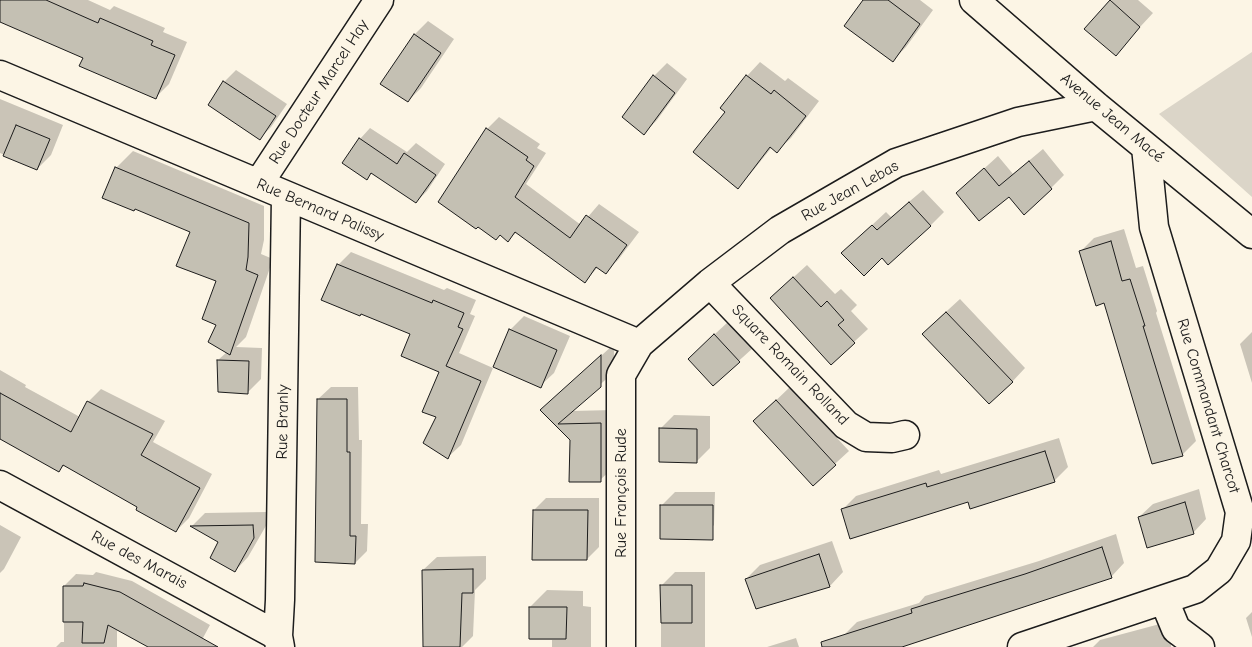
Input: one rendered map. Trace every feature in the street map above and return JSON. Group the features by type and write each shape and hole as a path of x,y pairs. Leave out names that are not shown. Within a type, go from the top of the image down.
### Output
{"street":[{"name":"Rue Docteur Marcel Hay","path":"259,183 379,0"},
{"name":"Avenue Jean Macé","path":"980,3 1096,106 1252,234"},
{"name":"Rue Bernard Palissy","path":"0,75 639,344"},
{"name":"Rue Jean Lebas","path":"639,344 710,283 780,230 896,164 1018,122 1096,106"},
{"name":"Rue Commandant Charcot","path":"1022,647 1194,589 1219,570 1236,541 1240,512 1154,227 1146,147"},
{"name":"Rue Branly","path":"279,641 286,197"},
{"name":"Square Romain Rolland","path":"710,283 846,425 866,436 892,438 905,435"},
{"name":"Rue François Rude","path":"621,647 621,375 639,344"},
{"name":"Rue des Marais","path":"0,485 279,641"},
{"path":"1164,600 1176,629 1200,647"}],"shaded area":[{"path":"1252,52 1252,197 1159,114"}],"building":[{"path":"0,0 46,0 98,23 100,18 153,41 151,45 175,55 156,99 79,66 83,58 0,22"},
{"path":"863,0 888,0 920,24 893,62 844,26"},
{"path":"1110,0 1140,27 1116,56 1084,29"},
{"path":"414,34 441,53 408,102 380,84"},
{"path":"653,75 675,93 644,135 622,117"},
{"path":"746,75 771,94 774,90 806,116 777,153 770,147 738,189 693,152 725,112 720,108"},
{"path":"223,81 276,116 260,140 208,105"},
{"path":"16,125 50,139 37,170 3,156"},
{"path":"486,128 528,157 526,160 534,166 515,197 570,238 586,215 627,245 606,274 596,267 585,283 515,232 508,242 500,235 496,240 478,227 476,229 438,202"},
{"path":"359,138 397,164 404,153 436,175 416,203 371,173 367,180 342,163"},
{"path":"1029,161 1052,189 1024,215 1009,197 979,221 956,193 984,168 999,186"},
{"path":"115,167 249,223 246,270 258,275 230,355 208,342 216,325 202,319 216,281 176,266 190,232 135,209 134,211 102,198"},
{"path":"909,202 931,226 888,265 882,258 864,276 841,253 872,225 877,230"},
{"path":"1111,241 1122,281 1130,279 1183,456 1152,464 1104,303 1096,306 1079,251"},
{"path":"337,264 432,303 433,300 464,313 458,327 463,329 446,366 481,381 448,459 423,443 436,417 422,412 439,372 401,356 410,334 321,300"},
{"path":"793,277 821,307 827,301 844,320 838,325 855,343 831,365 770,298"},
{"path":"946,312 1013,382 989,404 922,334"},
{"path":"509,329 557,350 541,388 493,367"},
{"path":"714,334 740,362 713,386 688,359"},
{"path":"601,355 601,387 558,424 601,423 601,482 569,482 570,440 540,410"},
{"path":"217,360 249,361 248,394 218,392"},
{"path":"0,393 71,432 87,401 153,434 141,455 200,488 176,532 136,510 137,507 63,465 59,472 0,439"},
{"path":"317,399 347,399 347,452 350,452 350,536 356,536 355,564 315,562"},
{"path":"776,400 836,465 813,486 753,421"},
{"path":"659,428 697,429 697,463 659,462"},
{"path":"1045,451 1055,482 970,509 968,502 850,539 841,509 926,483 927,487"},
{"path":"1185,502 1194,534 1147,548 1138,517"},
{"path":"660,505 713,505 713,540 660,539"},
{"path":"533,510 588,510 587,560 532,560"},
{"path":"253,525 254,538 235,572 210,558 218,542 190,526"},
{"path":"1102,547 1112,578 902,647 822,647 821,642 912,613 911,609 1025,574"},
{"path":"819,554 830,587 756,609 745,579"},
{"path":"473,569 473,593 462,593 460,647 423,647 422,570"},
{"path":"84,583 120,592 218,647 148,647 108,625 104,643 82,643 83,622 63,622 63,586 83,586"},
{"path":"660,585 692,585 692,623 661,623"},
{"path":"529,607 567,607 566,639 529,639"}]}
